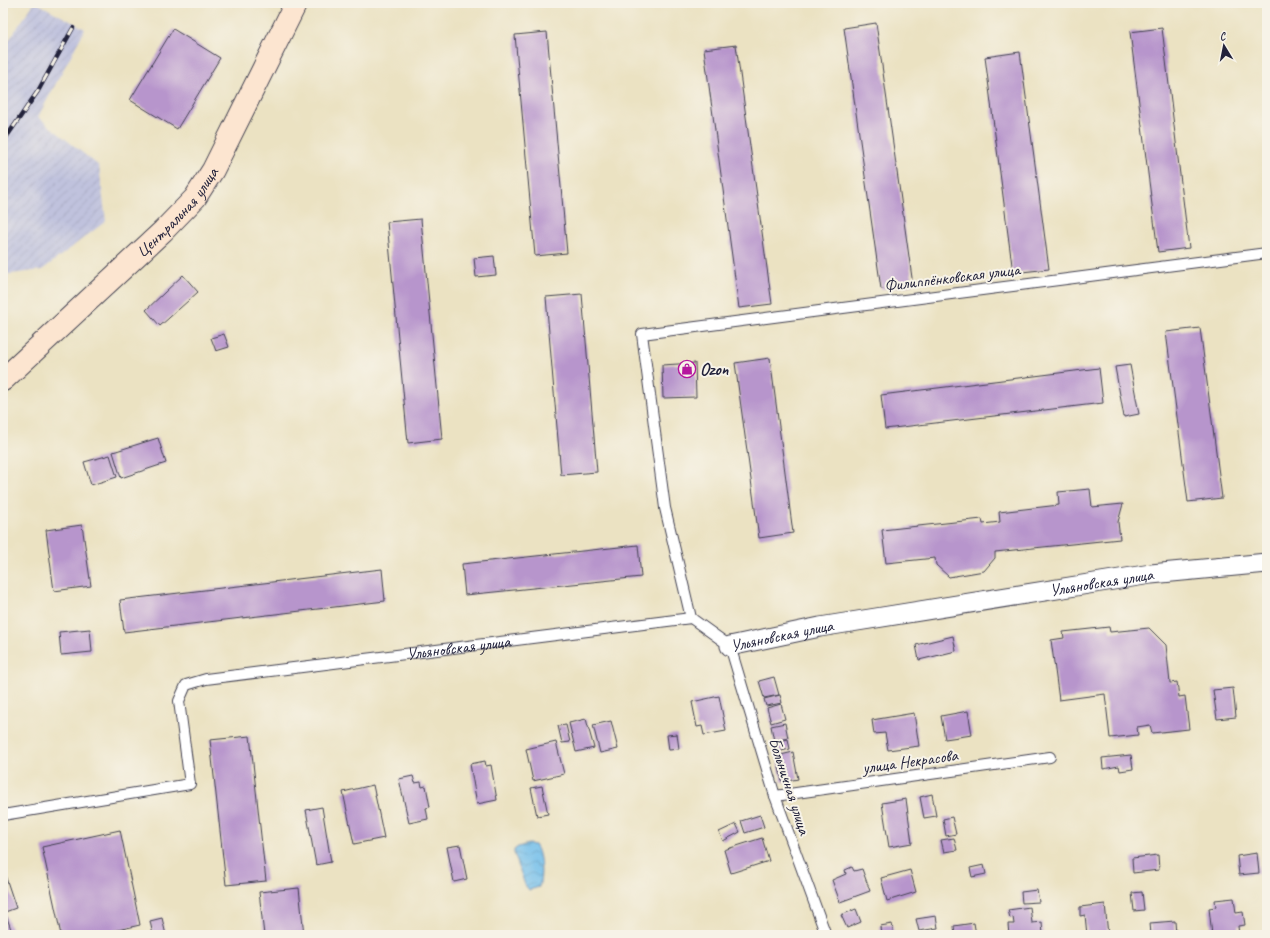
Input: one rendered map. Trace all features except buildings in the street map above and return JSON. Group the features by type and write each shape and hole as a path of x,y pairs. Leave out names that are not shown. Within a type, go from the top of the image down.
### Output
{"main road":[{"name":"Центральная улица","path":"3,380 162,231 195,198 212,170 296,3"}],"street":[{"name":"Ульяновская улица","path":"730,646 820,627 1151,574 1267,563"}],"lane":[{"name":"Филиппёнковская улица","path":"691,618 665,508 642,334 1267,253"},
{"name":"Ульяновская улица","path":"3,815 190,784 179,701 186,685 206,679 691,618 730,646"},
{"name":"Больничная улица","path":"730,646 775,796 826,935"},
{"name":"улица Некрасова","path":"775,796 1050,758"}],"shaded area":[{"path":"34,3 37,3 85,29 38,117 99,166 106,221 42,270 3,275 3,41 9,40"}],"water":[{"path":"528,844 535,845 537,849 540,859 541,872 539,887 529,890 525,885 514,853 514,850 518,847"}],"railway":[{"path":"3,142 38,91 73,28"}],"place":[{"name":"Ozon","path":"687,369"}]}
